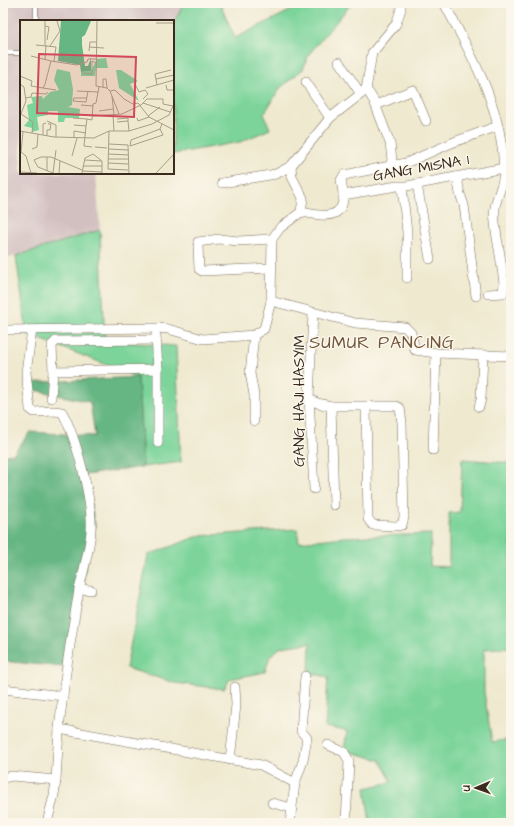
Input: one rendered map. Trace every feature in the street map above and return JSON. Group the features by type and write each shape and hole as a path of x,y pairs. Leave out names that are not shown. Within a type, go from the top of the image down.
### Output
{"street":[{"path":"222,182 276,174 291,166 330,118 363,92 372,53 396,24 401,9 401,3"},
{"path":"444,3 475,62 491,98 498,126 504,168 508,180 495,207 494,220 508,282 503,293 488,294"},
{"path":"339,62 363,92 372,97 376,104 390,143 392,160 390,166"},
{"path":"306,82 330,118"},
{"path":"376,104 413,90 426,121"},
{"path":"301,212 315,215 331,215 339,210 342,205 343,194 341,180 344,176 406,163 454,142 498,126"},
{"path":"3,332 7,330 156,328 168,329 203,339 254,335 264,329 271,301 272,240 280,228 301,212 303,198 292,177 291,166"},
{"name":"GANG MISNA 1","path":"343,194 397,186 402,187 504,168"},
{"path":"457,177 460,194 464,205 476,296"},
{"path":"417,184 430,259"},
{"path":"402,187 407,232 407,278"},
{"path":"271,268 200,270 198,242 219,239 238,241 272,240"},
{"path":"271,301 355,323 405,327 411,333 415,350 436,353 511,356"},
{"name":"GANG HAJI HASYIM","path":"313,313 310,398 314,489"},
{"path":"156,328 158,369 158,443"},
{"path":"32,330 26,372 30,409 34,412 62,412 76,449 90,502 91,530 79,589 59,729 54,796 47,823"},
{"path":"254,335 250,373 254,395 254,421"},
{"path":"52,398 52,345 56,341 156,340"},
{"path":"433,450 436,353"},
{"path":"479,407 481,399 483,355"},
{"path":"53,371 158,369"},
{"path":"310,398 317,403 331,406 366,406 396,406 400,408 402,423 404,517 402,525 373,525 368,520 366,406"},
{"path":"331,406 334,504"},
{"path":"79,589 91,590"},
{"path":"290,823 295,783 303,762 307,738 301,731 304,676"},
{"path":"230,760 236,712 235,688"},
{"path":"3,689 63,696"},
{"path":"59,729 261,765 295,783"},
{"path":"328,745 344,752 349,761 346,823"},
{"path":"3,778 12,776 56,780"},
{"path":"272,803 292,808"}],"lane":[{"path":"36,3 36,20"},
{"path":"3,53 20,53"}],"shaded area":[{"path":"3,3 184,3 174,23 174,20 20,20 20,174 96,174 100,230 3,260"}],"green space":[{"path":"184,3 220,3 235,38 306,3 352,3 309,54 303,69 280,88 264,114 270,129 240,142 174,154 174,23"},
{"path":"100,230 105,341 176,346 181,462 143,467 138,377 27,334 16,256"},
{"path":"138,377 143,467 85,475 95,526 63,667 3,661 3,455 13,454 30,432 95,436 90,402 35,390 25,383"},
{"path":"462,459 511,463 511,647 484,649 484,692 492,742 511,739 511,823 370,823 365,788 392,782 380,760 344,750 347,731 325,727 328,677 309,673 310,643 281,647 270,656 265,672 230,679 224,689 175,683 126,668 148,555 199,536 297,529 299,542 344,537 431,534 430,566 449,567 449,513 460,512"}],"district":[{"name":"SUMUR PANCING","path":"382,343"}]}
